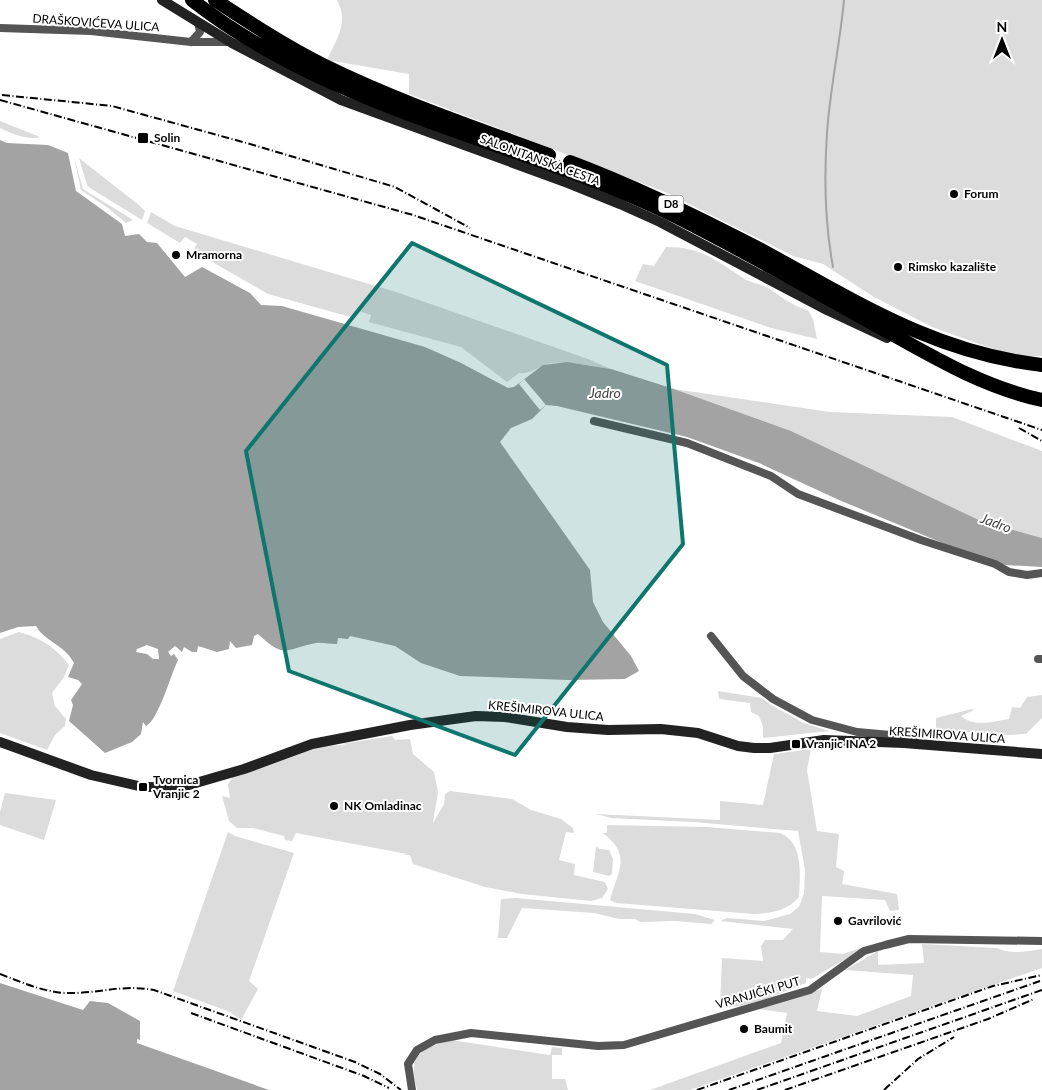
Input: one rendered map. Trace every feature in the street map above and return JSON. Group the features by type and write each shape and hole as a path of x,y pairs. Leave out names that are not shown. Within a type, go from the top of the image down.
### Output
{"highway":[{"name":"D8","path":"192,0 207,12 273,52 326,79 408,113 578,176 673,216 978,381 1011,393 1042,400"},
{"name":"D8","path":"215,0 294,50 324,65 414,104 593,171 673,204 873,312 923,335 991,355 1042,364"}],"main road":[{"name":"SALONITANSKA CESTA","path":"162,0 232,43 341,100 568,183 652,218 817,305 896,343 909,344"},
{"name":"KREŠIMIROVA ULICA","path":"0,742 91,775 143,787 182,787 244,769 312,744 476,716 505,717 567,727 608,730 661,728 689,732 738,746 754,748 770,748 824,740 1042,754"}],"street":[{"path":"191,42 200,32 198,22"},
{"name":"DRAŠKOVIĆEVA ULICA","path":"0,28 91,31 191,42 216,41 232,43"},
{"path":"594,422 687,443 770,476 798,494 921,540 990,562 1009,572 1027,575 1042,573"},
{"path":"711,636 742,676 773,699 812,720 857,732 913,737 919,745"},
{"name":"VRANJIČKI PUT","path":"412,1090 408,1064 417,1050 435,1040 471,1033 598,1046 624,1045 810,990 864,951 909,939 1042,941"}],"highlighted area":[{"path":"412,243 667,365 683,544 515,755 289,671 246,451"}],"shaded area":[{"path":"337,0 1042,0 1042,356 1015,357 932,327 874,297 823,264 793,256 665,192 409,94 409,74 327,60 338,37 342,23"},
{"path":"0,121 40,137 25,137 9,132 0,128"},
{"path":"74,157 83,189 133,220 126,223 81,190"},
{"path":"79,158 140,206 145,211 142,220 90,188 87,185"},
{"path":"151,212 175,226 396,292 588,359 611,369 574,363 552,363 528,372 519,373 507,382 461,347 369,322 371,315 356,310 354,318 268,294 193,251 197,244 185,237 180,243 147,223"},
{"path":"666,247 699,252 716,260 746,280 765,286 792,304 808,310 813,319 817,339 771,328 635,281 643,264 654,266"},
{"path":"674,389 830,412 952,417 1042,451 1042,538 981,521 791,431"},
{"path":"19,632 47,644 59,653 69,665 64,677 52,693 55,706 66,719 65,726 55,735 47,750 0,733 0,639"},
{"path":"718,691 762,698 804,723 829,731 763,738 763,726 759,716 751,712 750,703 719,699"},
{"path":"1042,695 1042,718 1026,734 1007,735 936,730 936,718 972,709 974,710 961,716 966,720 978,723 1009,719 1012,707 1020,708 1027,697"},
{"path":"392,736 395,740 410,739 413,754 434,772 438,792 433,823 444,804 445,794 450,791 512,799 531,810 561,819 573,828 574,833 566,832 559,860 575,864 574,875 605,882 608,889 602,898 591,901 522,894 485,887 413,864 410,855 403,855 407,854 296,833 292,841 285,840 284,836 253,828 237,828 229,821 222,796 230,798 228,785 233,776 317,746 347,745 341,744"},
{"path":"811,749 807,770 817,831 839,834 836,867 844,871 842,884 897,894 899,910 890,911 885,900 822,896 820,952 843,954 872,944 811,979 806,978 806,983 752,1003 720,1007 722,958 763,961 761,946 765,940 783,940 793,929 720,921 727,918 764,921 790,914 799,907 804,893 805,870 798,831 693,822 611,818 596,814 720,820 720,801 763,805 774,754"},
{"path":"5,793 56,800 44,840 0,825 0,812"},
{"path":"607,825 707,827 780,833 788,838 797,852 800,869 799,897 779,910 754,914 616,903 610,900 619,873 620,857 618,849 603,833 607,833"},
{"path":"228,832 235,836 294,853 249,981 258,989 241,1020 230,1012 173,991"},
{"path":"596,846 600,849 609,850 613,859 612,874 609,876 593,872"},
{"path":"516,898 695,914 715,920 711,924 675,921 640,922 635,919 619,919 594,913 522,908 507,938 498,938 501,899"},
{"path":"922,944 997,948 1013,952 1042,949 1042,968 690,1090 650,1090 781,1043 787,1013 758,1009 822,989 817,1011 857,1016 911,996 913,975 845,970 878,951 878,965 924,963"},
{"path":"451,1040 550,1055 552,1047 562,1048 562,1055 552,1055 552,1079 565,1079 568,1090 417,1090 414,1068 415,1061 419,1055 431,1047"}],"water":[{"name":"Jadro","path":"0,140 7,143 48,145 68,153 76,191 122,224 125,236 139,234 147,242 157,243 185,277 202,267 250,293 261,305 282,306 425,347 461,363 508,388 514,387 543,365 567,362 611,369 674,389 791,431 981,521 1042,538 1042,567 1005,565 957,549 839,500 759,463 687,437 546,405 532,419 511,428 500,442 590,570 593,602 603,622 631,656 639,671 625,679 568,680 460,676 421,663 395,646 350,636 348,639 338,638 337,644 316,643 291,650 280,650 258,634 254,636 252,645 236,648 230,641 229,649 217,652 198,646 197,652 192,652 184,647 182,652 175,646 168,652 171,656 174,654 178,660 155,716 146,726 143,722 141,734 132,742 105,753 69,721 73,705 71,700 82,684 78,680 68,677 74,663 65,651 44,636 36,626 18,627 0,633","holes":["147,645 158,649 159,659 153,659 147,654 136,652 137,649"]},
{"path":"0,983 83,1010 90,1001 108,1003 140,1021 140,1040 137,1039 137,1043 269,1090 0,1090"}],"pier":[{"path":"524,379 546,405 540,410 519,384"}],"waterway":[{"path":"833,267 827,217 826,150 830,99 844,0"}],"railway":[{"path":"2,95 112,106 250,144 395,187 470,228"},
{"path":"0,100 413,215 1042,430"},
{"path":"1019,428 1042,441"},
{"path":"0,974 49,991 66,993 131,988 154,990 355,1062 380,1074 401,1090"},
{"path":"697,1090 993,986 1042,975"},
{"path":"729,1090 1040,981"},
{"path":"757,1090 1042,990"},
{"path":"785,1090 988,1019 1034,999"},
{"path":"191,1013 364,1076 389,1088"},
{"path":"884,1090 918,1059 954,1037"}],"place":[{"name":"Solin","path":"143,138"},
{"name":"Forum","path":"954,194"},
{"name":"Mramorna","path":"176,255"},
{"name":"Rimsko kazalište","path":"898,267"},
{"name":"Vranjic INA 2","path":"796,744"},
{"name":"Tvornica Vranjic 2","path":"143,787"},
{"name":"NK Omladinac","path":"334,806"},
{"name":"Gavrilović","path":"838,921"},
{"name":"Baumit","path":"744,1029"}]}
